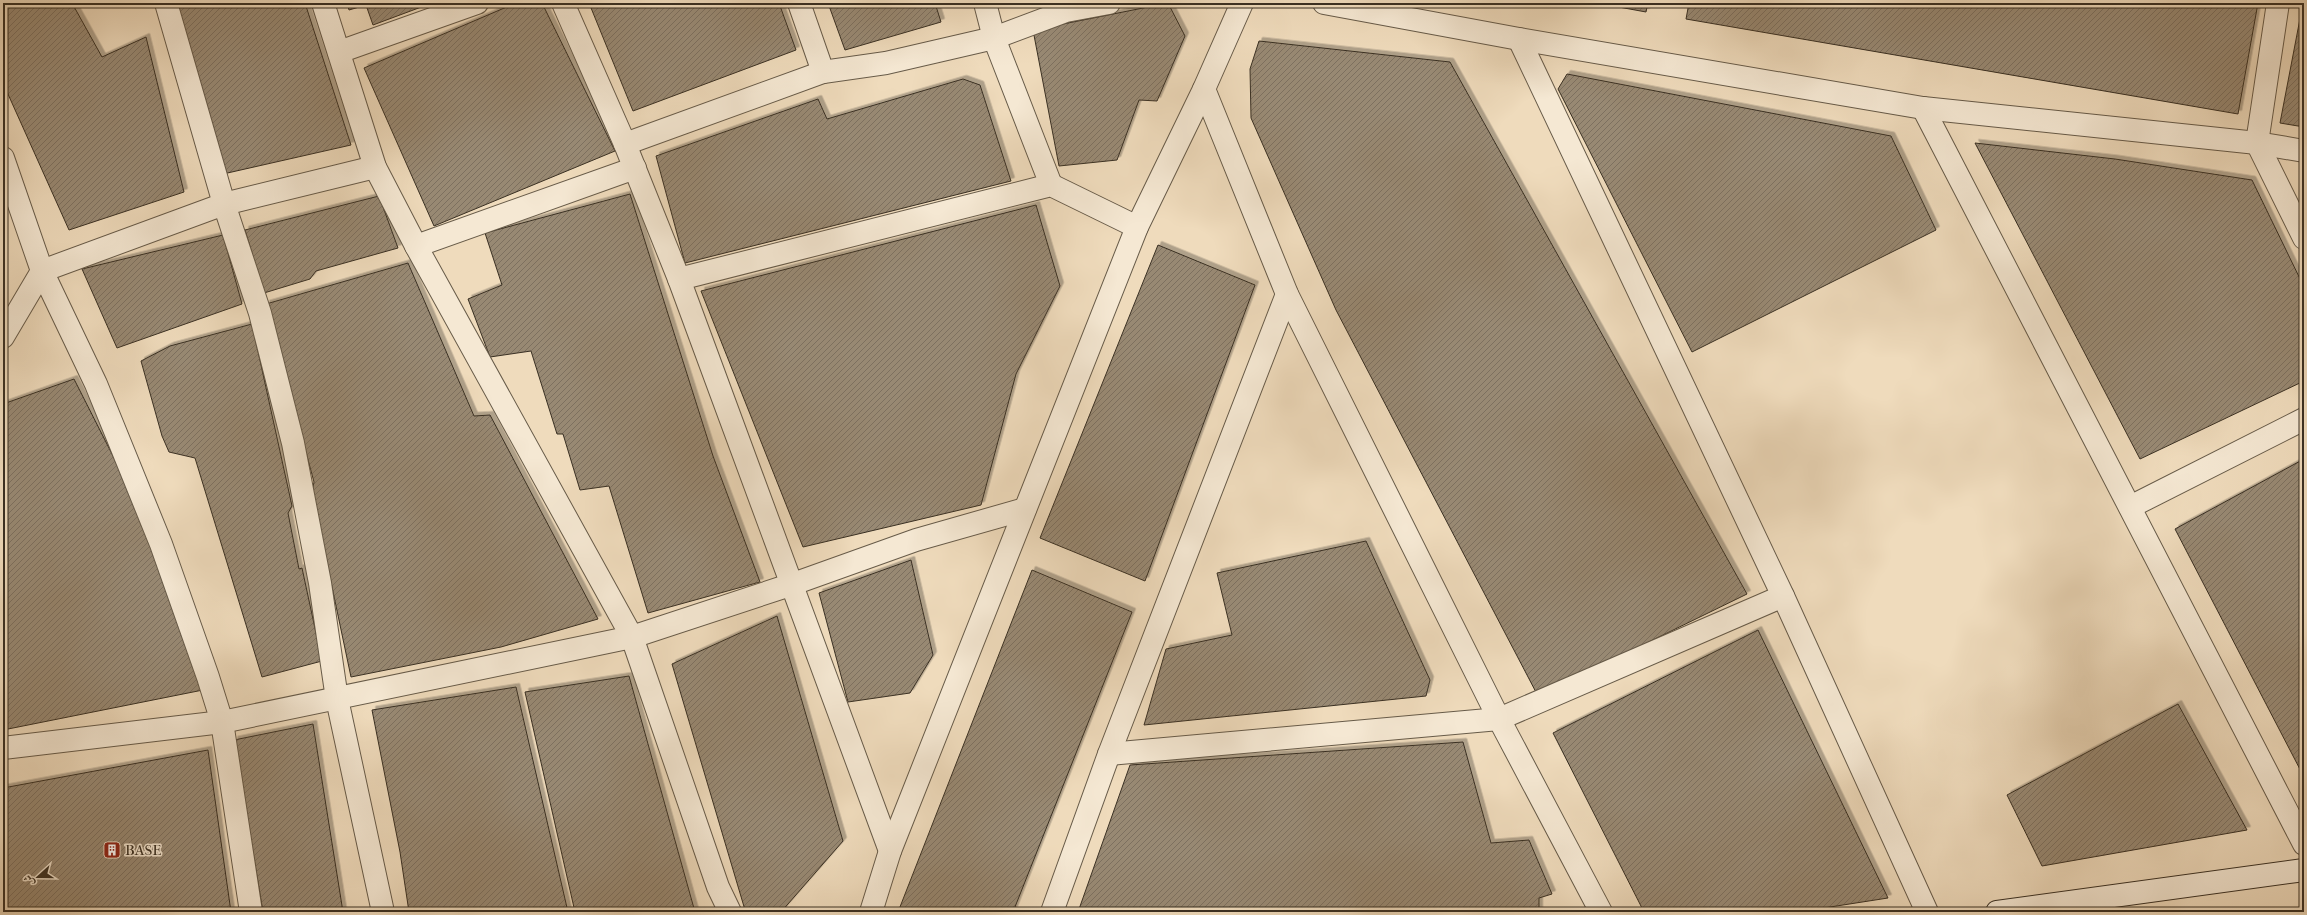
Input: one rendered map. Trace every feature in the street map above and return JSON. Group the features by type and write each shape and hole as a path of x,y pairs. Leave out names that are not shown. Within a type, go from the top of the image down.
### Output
{"street":[{"path":"166,3 224,204 260,313 293,443 320,583 337,698 383,912"},
{"path":"323,3 375,167 416,246 632,636 718,887 730,912"},
{"path":"339,52 477,3"},
{"path":"563,3 625,144 679,279 793,584 890,851"},
{"path":"799,3 824,72"},
{"path":"985,3 994,38 1050,185"},
{"path":"625,144 824,72 886,63 994,38 1066,11 1109,3"},
{"path":"871,912 890,851 1137,227 1204,89 1242,3"},
{"path":"1324,3 1519,39 1923,108 2257,143 2304,151"},
{"path":"2278,3 2257,143 2304,238"},
{"path":"1519,39 1783,596 1927,912"},
{"path":"1204,89 1287,294 1499,719 1601,912"},
{"path":"1923,108 2304,844"},
{"path":"3,158 42,271 96,384 161,544 208,677 222,722 251,912"},
{"path":"3,337 42,271 224,204 375,167"},
{"path":"416,246 635,168"},
{"path":"679,279 1050,185 1137,227"},
{"path":"1052,912 1109,754 1287,294"},
{"path":"2130,507 2304,419"},
{"path":"3,748 222,722 632,636 793,584 916,540 1025,510"},
{"path":"1109,754 1499,719 1783,596"},
{"path":"1997,912 2026,910 2304,870"}],"building":[{"path":"3,3 72,3 102,57 146,37 184,192 69,230 3,83"},
{"path":"171,3 305,3 351,145 223,174"},
{"path":"347,3 432,3 373,25 366,5 349,10"},
{"path":"516,3 542,3 615,151 434,226 364,68"},
{"path":"589,3 779,3 796,50 633,111"},
{"path":"828,3 935,3 941,22 845,50"},
{"path":"1168,3 1185,36 1157,101 1139,100 1117,160 1059,166 1033,30"},
{"path":"1597,3 1648,3 1646,12"},
{"path":"1689,3 2258,3 2238,114 1686,19"},
{"path":"2304,3 2304,127 2280,123"},
{"path":"1259,41 1450,62 1747,594 1538,696 1336,310 1251,118 1250,69"},
{"path":"1567,74 1891,136 1936,230 1692,352 1558,89"},
{"path":"963,79 980,85 1011,181 685,263 656,156 818,99 827,119"},
{"path":"1975,143 2115,159 2252,180 2304,287 2304,381 2140,459"},
{"path":"630,194 713,456 760,582 648,613 609,486 580,490 563,434 557,434 531,351 490,357 468,299 502,285 485,233"},
{"path":"379,196 398,248 316,271 310,279 264,293 245,230"},
{"path":"1036,205 1060,286 1016,374 981,505 803,547 701,291"},
{"path":"223,235 242,304 117,348 82,269"},
{"path":"1158,245 1255,285 1145,581 1040,538"},
{"path":"408,263 474,416 490,415 598,619 501,647 351,677 312,492 314,482 266,304"},
{"path":"252,324 292,506 288,513 299,569 302,568 322,661 262,677 195,458 169,452 162,436 141,361 170,346"},
{"path":"74,379 146,521 203,690 3,730 3,404"},
{"path":"2304,459 2304,777 2175,529"},
{"path":"1366,541 1430,680 1426,696 1144,725 1166,649 1232,635 1217,573"},
{"path":"911,560 933,655 910,693 848,702 819,593"},
{"path":"1032,570 1132,612 1013,912 898,912"},
{"path":"777,616 843,841 781,912 748,912 745,910 672,664"},
{"path":"1758,630 1888,898 1798,912 1644,912 1553,733"},
{"path":"629,676 695,912 575,912 525,692"},
{"path":"516,687 568,912 409,912 400,852 372,710"},
{"path":"2178,704 2247,830 2042,866 2007,795"},
{"path":"313,724 343,912 263,912 234,740"},
{"path":"1463,742 1491,843 1529,840 1552,894 1539,898 1539,912 1078,912 1130,765"},
{"name":"BASE","path":"208,750 231,912 3,912 3,788"}],"place":[{"name":"BASE","path":"112,850"}]}
